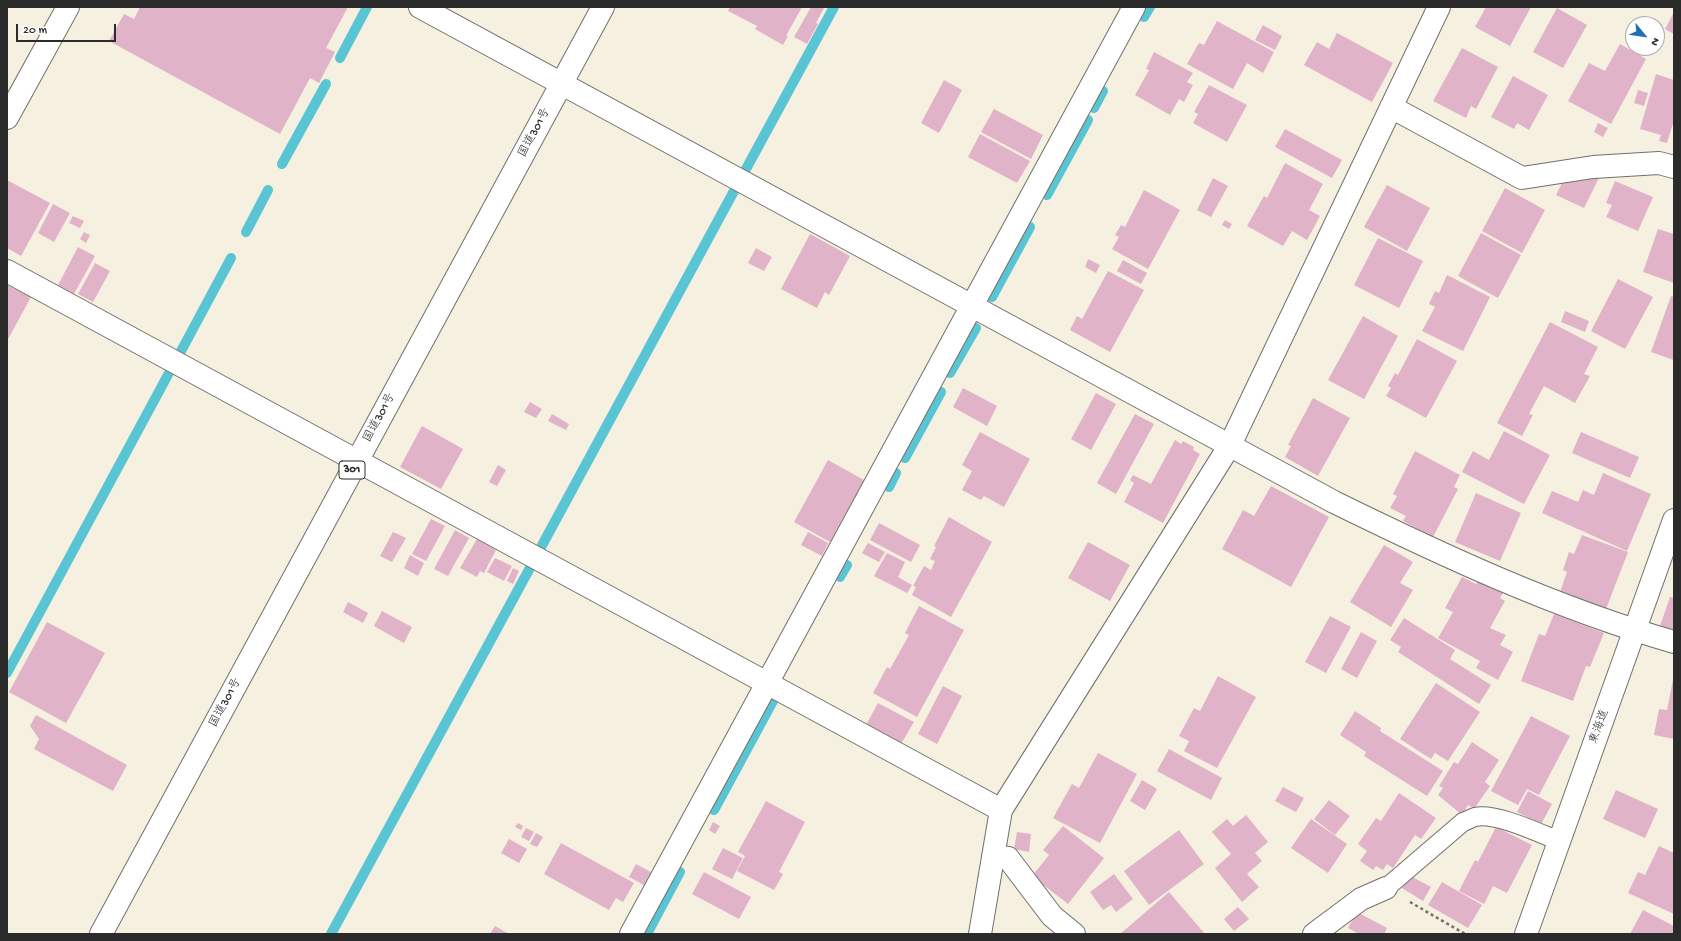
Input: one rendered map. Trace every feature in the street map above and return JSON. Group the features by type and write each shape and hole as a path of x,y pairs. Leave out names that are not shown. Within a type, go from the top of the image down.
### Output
{"main road":[{"path":"7,118 68,7"},
{"path":"420,7 1334,502 1511,584 1634,630 1674,642"},
{"name":"国道301号","path":"101,934 603,7"},
{"path":"631,934 1134,7"},
{"path":"980,934 1001,810 1230,445 1439,7"},
{"path":"1391,108 1522,178 1593,167 1659,162 1674,167"},
{"path":"7,271 1001,810"},
{"name":"東海道","path":"1526,934 1674,520"},
{"path":"993,856 1008,858 1052,916 1074,934"},
{"path":"1314,934 1361,899 1386,888"}],"lane":[{"path":"1386,888 1463,822 1474,817 1486,816 1498,818 1559,841"}],"path":[{"path":"1386,888 1465,934"}],"building":[{"path":"140,7 348,7 326,48 335,52 319,83 310,78 280,134 109,41 124,14 134,19"},
{"path":"730,7 802,7 786,36 788,36 783,45 755,29 757,26 728,11"},
{"path":"811,7 824,8 816,23 818,24 807,44 794,37"},
{"path":"1486,7 1531,7 1510,46 1475,27"},
{"path":"1557,8 1587,25 1563,68 1533,52"},
{"path":"1674,12 1674,34 1665,29"},
{"path":"1217,21 1274,52 1263,73 1247,63 1233,89 1187,64 1199,43 1204,45"},
{"path":"1263,25 1282,36 1275,50 1255,40"},
{"path":"1337,33 1393,63 1372,102 1304,65 1317,42 1329,49"},
{"path":"1620,44 1625,47 1625,56 1641,56 1646,59 1611,124 1568,101 1589,63 1605,71"},
{"path":"1462,48 1498,67 1476,109 1471,106 1466,118 1433,101"},
{"path":"1154,52 1193,73 1187,82 1193,85 1184,102 1179,99 1170,115 1135,95 1149,70 1146,69"},
{"path":"1656,74 1674,80 1674,120 1667,143 1659,141 1661,135 1640,129"},
{"path":"1513,76 1548,95 1529,130 1517,123 1514,129 1491,117"},
{"path":"944,80 962,90 939,133 921,123"},
{"path":"1209,85 1247,105 1227,142 1193,123 1198,114 1194,112"},
{"path":"1638,90 1648,93 1644,106 1634,103"},
{"path":"994,109 1043,135 1031,159 981,132"},
{"path":"1598,123 1608,128 1603,137 1594,132"},
{"path":"1285,129 1342,160 1332,178 1275,147"},
{"path":"980,134 1030,161 1017,183 968,157"},
{"path":"1285,163 1323,184 1309,210 1320,216 1307,240 1292,231 1283,246 1247,226 1264,196 1267,198"},
{"path":"1600,176 1584,208 1556,195 1564,179"},
{"path":"1213,178 1228,186 1211,217 1197,210"},
{"path":"7,180 50,203 21,256 7,248"},
{"path":"1615,181 1653,197 1638,231 1606,217 1612,205 1606,203"},
{"path":"1387,185 1430,208 1407,251 1364,227"},
{"path":"1505,188 1545,210 1522,253 1482,231"},
{"path":"1144,190 1180,210 1148,269 1112,249 1119,237 1115,235 1121,225 1125,227"},
{"path":"53,204 70,213 54,242 38,233"},
{"path":"73,216 84,221 80,228 69,223"},
{"path":"1225,220 1232,224 1229,229 1222,225"},
{"path":"1658,229 1674,234 1674,283 1643,272"},
{"path":"84,232 90,235 86,243 80,239"},
{"path":"1481,233 1521,255 1498,298 1458,276"},
{"path":"810,234 850,256 829,295 825,292 817,308 781,289"},
{"path":"1378,238 1423,261 1399,308 1354,285"},
{"path":"78,247 95,256 74,294 58,285"},
{"path":"756,248 772,257 764,271 748,263"},
{"path":"1088,259 1100,265 1096,273 1085,267"},
{"path":"1123,260 1147,273 1141,284 1117,271"},
{"path":"95,263 110,271 93,302 78,294"},
{"path":"1108,271 1144,290 1110,352 1070,330 1077,316 1082,319"},
{"path":"1447,275 1490,297 1463,351 1422,331 1435,307 1429,304 1435,291 1439,293"},
{"path":"1618,279 1653,297 1625,349 1591,331"},
{"path":"7,285 31,297 7,341"},
{"path":"1671,296 1674,297 1674,360 1651,352"},
{"path":"1565,311 1589,321 1585,332 1561,322"},
{"path":"1363,316 1398,336 1364,399 1328,380"},
{"path":"1550,322 1598,347 1584,374 1590,376 1575,403 1544,386 1529,414 1533,415 1522,436 1497,423"},
{"path":"1417,339 1457,361 1426,418 1386,396 1391,388 1388,386 1395,373 1398,375"},
{"path":"963,388 997,406 987,426 953,407"},
{"path":"1096,393 1116,404 1091,450 1071,439"},
{"path":"1313,398 1350,418 1318,476 1285,457 1291,446 1288,445"},
{"path":"530,402 542,409 536,418 524,412"},
{"path":"552,414 569,424 566,430 548,421"},
{"path":"1135,414 1154,424 1116,494 1097,483"},
{"path":"422,426 463,449 441,489 400,467"},
{"path":"1504,431 1550,455 1524,504 1462,472 1473,451 1489,460"},
{"path":"980,432 1030,459 1004,507 984,496 981,500 962,490 972,471 962,465"},
{"path":"1581,432 1639,457 1630,478 1572,453"},
{"path":"1175,440 1181,444 1183,441 1194,447 1193,450 1200,454 1163,523 1124,502 1134,483 1130,480 1133,475 1151,484"},
{"path":"1415,451 1460,475 1454,487 1458,489 1433,537 1403,521 1406,516 1390,508 1397,496 1393,494"},
{"path":"828,460 864,480 830,542 794,522"},
{"path":"498,465 506,470 497,486 489,482"},
{"path":"1603,473 1651,494 1627,551 1542,513 1552,491 1578,502 1583,490 1594,495"},
{"path":"1271,486 1329,517 1291,587 1222,549 1243,510 1254,516"},
{"path":"1476,493 1521,513 1500,561 1455,542"},
{"path":"949,517 992,542 951,617 912,595 916,587 913,586 924,566 931,570 935,561 930,559 936,547 934,546"},
{"path":"431,519 445,526 426,561 412,554"},
{"path":"879,523 920,545 911,562 870,540"},
{"path":"455,530 469,538 448,576 434,569"},
{"path":"393,532 406,538 392,562 380,556"},
{"path":"808,532 828,543 822,556 801,545"},
{"path":"1582,535 1628,552 1606,609 1560,592 1567,572 1563,570 1569,552 1574,554"},
{"path":"477,539 496,550 484,573 480,571 477,577 460,568"},
{"path":"1088,542 1130,565 1110,601 1068,578"},
{"path":"868,543 885,552 879,562 862,553"},
{"path":"1384,545 1413,562 1400,583 1413,590 1391,627 1350,602"},
{"path":"887,553 905,562 898,577 912,585 907,593 874,576"},
{"path":"410,555 424,563 418,576 404,568"},
{"path":"495,558 512,566 504,581 487,572"},
{"path":"513,568 519,571 513,584 507,581"},
{"path":"1462,577 1476,584 1479,579 1505,590 1500,598 1505,601 1490,628 1506,635 1500,645 1513,652 1498,680 1476,668 1480,661 1438,638 1453,612 1445,608"},
{"path":"1670,597 1674,598 1674,631 1660,626"},
{"path":"348,602 368,613 363,623 343,612"},
{"path":"919,606 964,630 917,717 873,693 887,667 890,669 909,635 905,633"},
{"path":"382,611 412,627 404,643 374,626"},
{"path":"1554,614 1604,633 1590,667 1586,666 1573,701 1521,681 1539,634 1545,636"},
{"path":"1330,616 1351,627 1326,673 1305,662"},
{"path":"1404,618 1455,650 1450,659 1491,685 1479,704 1398,652 1401,647 1390,640"},
{"path":"47,622 105,653 66,723 9,692"},
{"path":"1361,632 1377,641 1357,678 1341,669"},
{"path":"1218,676 1256,697 1217,768 1184,751 1189,741 1179,736 1194,708 1200,711"},
{"path":"1673,680 1674,739 1654,735 1659,709 1667,710"},
{"path":"1436,683 1480,712 1448,761 1435,753 1431,759 1400,739"},
{"path":"943,686 962,696 937,744 918,734"},
{"path":"878,703 914,722 901,744 866,725"},
{"path":"1355,711 1381,728 1380,731 1443,771 1427,796 1364,756 1366,752 1340,735"},
{"path":"36,715 127,765 113,791 34,749 39,739 30,726"},
{"path":"1531,716 1570,736 1539,795 1527,789 1518,805 1491,791"},
{"path":"1472,742 1499,760 1485,782 1490,786 1474,809 1468,805 1462,815 1438,795 1443,788 1439,786 1454,762 1458,764"},
{"path":"1169,749 1222,778 1211,800 1157,771"},
{"path":"1098,753 1137,774 1100,843 1053,818 1072,784 1079,788"},
{"path":"1142,780 1157,789 1145,810 1130,801"},
{"path":"1283,787 1304,798 1296,812 1275,801"},
{"path":"1616,790 1658,809 1645,838 1603,819"},
{"path":"1528,791 1552,804 1541,824 1517,812"},
{"path":"1399,793 1436,818 1421,839 1415,835 1393,868 1387,864 1383,870 1376,866 1373,870 1360,861 1367,851 1358,844 1376,818 1381,821"},
{"path":"1329,800 1350,816 1335,835 1314,819"},
{"path":"766,801 805,822 779,872 783,874 774,890 737,871 745,856 738,852"},
{"path":"1246,815 1268,842 1255,853 1262,861 1247,874 1259,887 1242,902 1215,868 1231,854 1212,832 1227,819 1233,826"},
{"path":"1311,819 1347,844 1328,873 1291,848"},
{"path":"713,822 720,826 715,834 709,830"},
{"path":"518,823 523,826 521,830 515,827"},
{"path":"1063,826 1104,858 1068,904 1032,876 1049,855 1043,850"},
{"path":"1496,827 1532,845 1507,893 1493,886 1484,904 1459,891 1475,860 1478,862"},
{"path":"526,828 534,832 529,841 521,837"},
{"path":"1179,830 1204,864 1149,905 1124,871"},
{"path":"1017,832 1031,834 1029,852 1014,849"},
{"path":"536,833 543,837 537,847 530,844"},
{"path":"509,839 527,849 519,863 501,853"},
{"path":"561,843 634,883 623,902 616,898 609,910 544,874"},
{"path":"1659,846 1674,853 1674,914 1628,893 1638,872 1645,875"},
{"path":"723,848 743,858 732,879 712,869"},
{"path":"636,864 651,872 644,885 629,877"},
{"path":"704,872 751,897 739,919 692,894"},
{"path":"1114,874 1133,899 1116,912 1111,905 1103,910 1090,892"},
{"path":"1409,875 1431,887 1423,901 1402,888"},
{"path":"1442,882 1482,905 1468,928 1428,905"},
{"path":"1169,892 1205,934 1120,934"},
{"path":"1238,907 1249,919 1234,931 1224,919"},
{"path":"1643,910 1674,926 1674,934 1630,934"},
{"path":"1357,912 1387,928 1384,934 1359,934 1348,928"},
{"path":"495,926 509,934 490,934"}],"waterway":[{"path":"340,58 367,7"},
{"path":"746,169 834,7"},
{"path":"1144,17 1150,7"},
{"path":"282,164 326,84"},
{"path":"1094,108 1103,91"},
{"path":"1047,195 1088,120"},
{"path":"246,232 268,190"},
{"path":"540,549 734,191"},
{"path":"992,297 1030,227"},
{"path":"180,353 231,258"},
{"path":"950,373 976,328"},
{"path":"7,673 170,371"},
{"path":"905,458 941,392"},
{"path":"889,487 896,473"},
{"path":"840,577 847,565"},
{"path":"331,934 531,566"},
{"path":"714,810 774,699"},
{"path":"647,934 680,872"}]}
